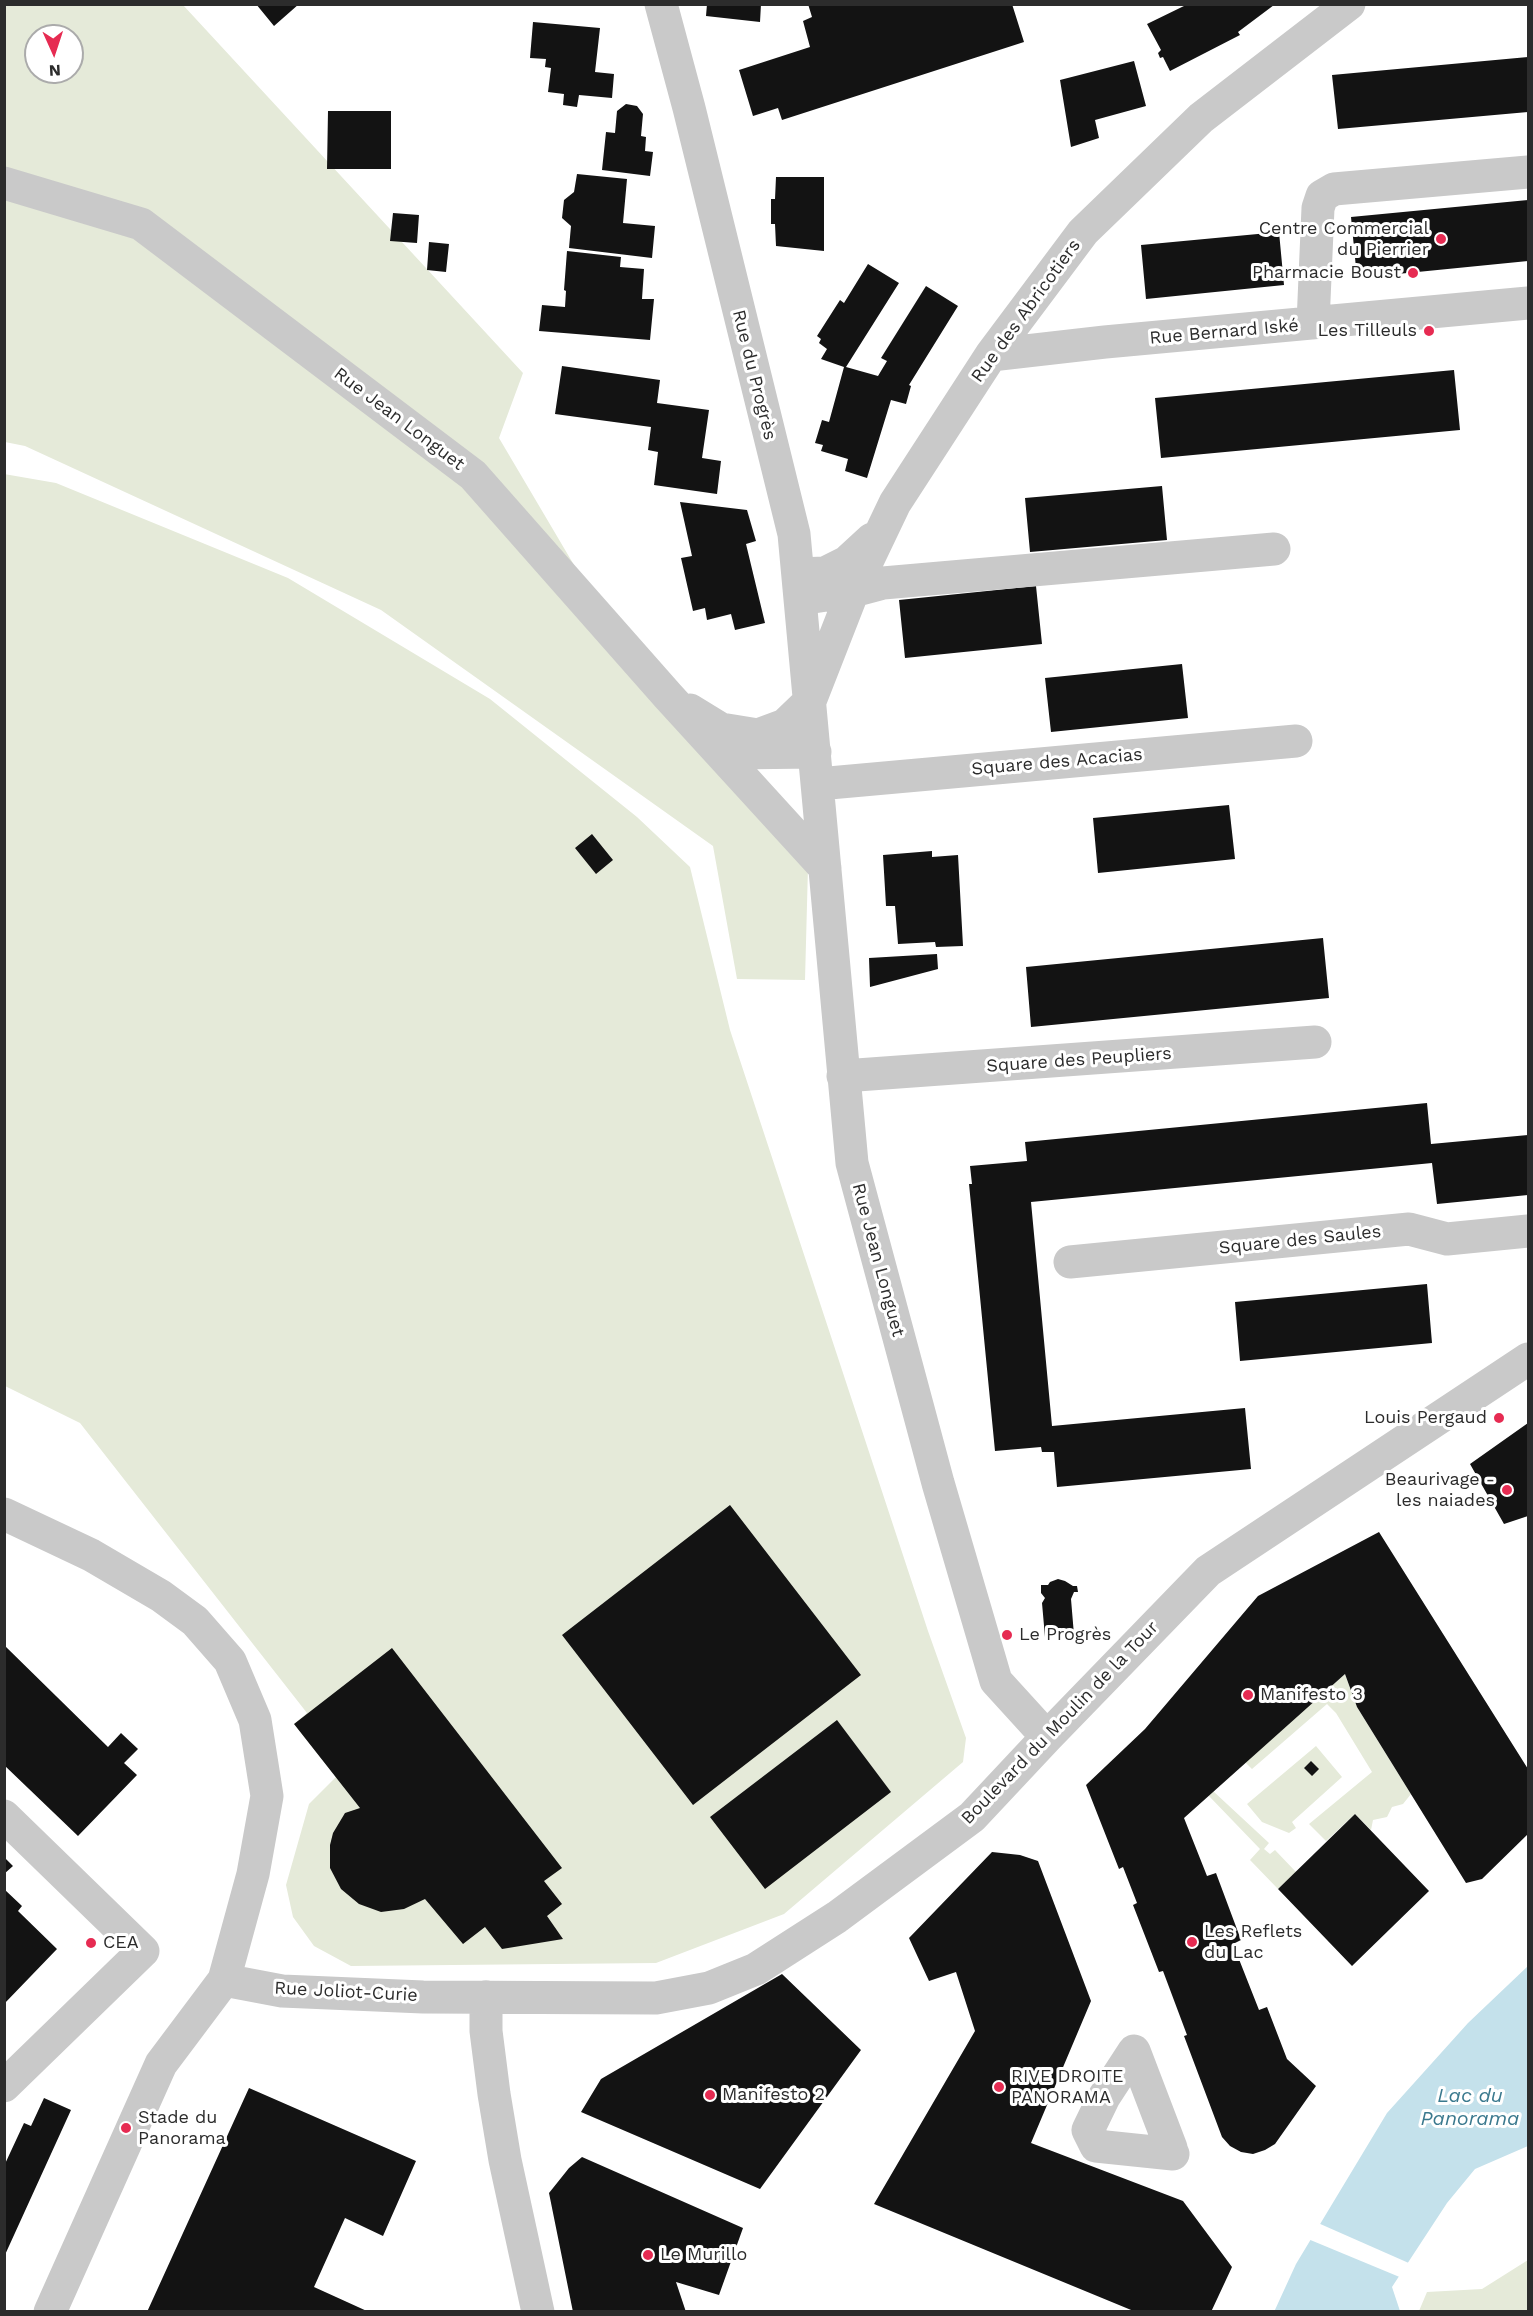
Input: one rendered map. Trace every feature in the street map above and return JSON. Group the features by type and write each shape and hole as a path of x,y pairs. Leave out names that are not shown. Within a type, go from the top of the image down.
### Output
{"street":[{"name":"Rue du Progrès","path":"661,4 689,108 794,534 815,752"},
{"name":"Rue des Abricotiers","path":"810,701 853,591 895,503 991,355 1083,232 1201,118 1349,4"},
{"path":"1313,323 1318,208 1322,196 1334,189 1528,171"},
{"name":"Rue Jean Longuet","path":"4,183 141,224 473,475 668,696 825,868"},
{"name":"Rue Bernard Iské","path":"991,355 1105,342 1528,303"},
{"path":"799,586 847,562 882,529"},
{"path":"799,586 853,591 883,583 1274,549"},
{"path":"668,696 721,729 758,735 785,725 810,701"},
{"name":"Square des Acacias","path":"818,784 1296,741"},
{"path":"720,753 815,752"},
{"name":"Rue Jean Longuet","path":"815,752 852,1163 938,1483 996,1681 1047,1737"},
{"name":"Square des Peupliers","path":"843,1077 1316,1042"},
{"name":"Square des Saules","path":"1070,1262 1409,1229 1447,1239 1528,1231"},
{"name":"Boulevard du Moulin de la Tour","path":"486,1997 656,1998 709,1988 756,1969 837,1917 972,1817 1208,1571 1528,1359"},
{"path":"4,1514 91,1555 161,1596 187,1615 209,1637 230,1661 255,1720 267,1796 253,1874 224,1980 161,2064 50,2312"},
{"path":"4,1816 143,1951 4,2086"},
{"name":"Rue Joliot-Curie","path":"224,1980 282,1991 486,1997"},
{"path":"486,1997 486,2031 501,2138 538,2312"}],"green space":[{"path":"4,5 183,5 523,373 499,438 636,670 808,867 805,980 737,979 713,846 381,610 25,446 5,442"},
{"path":"4,474 56,483 288,578 490,699 637,817 690,867 730,1030 928,1631 966,1738 963,1762 784,1914 656,1963 351,1966 314,1946 293,1917 286,1885 309,1804 336,1777 294,1724 307,1713 80,1423 5,1386"},
{"path":"1345,1674 1357,1707 1411,1794 1403,1804 1392,1807 1387,1817 1373,1820 1371,1830 1355,1814 1326,1841 1309,1824 1372,1772 1336,1713 1327,1704 1252,1769 1245,1762"},
{"path":"1316,1746 1342,1777 1292,1822 1296,1828 1289,1833 1262,1822 1247,1804"},
{"path":"1213,1791 1269,1843 1264,1849 1270,1854 1275,1850 1296,1872 1278,1889 1250,1860 1260,1849 1208,1795"},
{"path":"1528,2260 1528,2311 1419,2311 1427,2292 1482,2289"}],"water":[{"name":"Lac du Panorama","path":"1528,1966 1528,2146 1475,2169 1447,2203 1392,2287 1400,2311 1274,2312 1296,2264 1387,2113 1468,2023"}],"pier":[{"path":"1318,2223 1411,2264 1402,2278 1308,2239"}],"building":[{"path":"256,4 299,4 274,26"},
{"path":"707,4 761,4 760,22 706,16"},
{"path":"808,4 1012,4 1024,42 782,120 778,108 753,116 739,70 810,47 803,21 812,17"},
{"path":"1186,5 1274,5 1238,32 1240,35 1170,71 1163,57 1160,58 1158,53 1161,50 1147,24"},
{"path":"533,22 600,28 595,72 614,74 612,98 579,95 577,107 563,105 564,94 548,92 551,68 545,67 546,59 530,58"},
{"path":"1528,57 1528,112 1338,129 1332,75"},
{"path":"1134,61 1146,106 1095,120 1099,138 1071,147 1060,80"},
{"path":"626,104 637,106 643,114 641,136 646,137 645,151 653,152 650,176 602,170 606,132 615,133 617,111"},
{"path":"328,111 391,111 391,169 327,169"},
{"path":"577,174 627,179 623,223 655,226 652,258 569,248 571,226 562,218 564,200 574,192"},
{"path":"776,177 824,177 824,251 776,246 775,224 771,224 771,199 775,199"},
{"name":"Centre Commercial du Pierrier","path":"1528,200 1528,261 1357,278 1351,217"},
{"path":"393,213 419,215 417,243 390,241"},
{"path":"1279,232 1284,285 1146,299 1141,245"},
{"path":"429,242 449,244 446,272 427,270"},
{"path":"567,251 621,257 620,267 644,269 642,299 654,299 650,340 539,331 542,305 565,307"},
{"path":"868,264 899,283 846,367 878,376 887,361 881,358 926,286 958,306 909,385 911,386 906,404 891,400 867,478 845,471 848,459 821,451 823,445 815,443 822,420 829,422 844,367 821,359 827,349 819,343 821,339 817,336 840,300 844,303"},
{"path":"562,366 660,380 657,403 709,410 702,458 721,461 717,494 654,485 658,452 648,450 651,427 555,414"},
{"path":"1454,370 1460,430 1161,458 1155,398"},
{"path":"1162,486 1167,540 1030,552 1025,498"},
{"path":"680,502 747,510 756,541 746,544 765,623 735,630 731,614 707,620 705,608 693,611 681,558 692,556"},
{"path":"1036,586 1042,644 905,658 899,600"},
{"path":"1182,664 1188,718 1051,732 1045,678"},
{"path":"1229,805 1235,859 1098,873 1093,818"},
{"path":"592,834 613,860 596,874 575,848"},
{"path":"932,851 932,857 958,855 963,946 936,947 935,942 898,944 895,906 886,906 883,855"},
{"path":"1323,938 1329,998 1031,1027 1026,967"},
{"path":"937,954 938,969 870,987 869,958"},
{"path":"1427,1103 1431,1144 1528,1135 1528,1195 1437,1204 1432,1163 1031,1202 1052,1426 1245,1408 1251,1469 1057,1487 1054,1452 1042,1452 1041,1447 995,1451 969,1184 972,1184 970,1166 1027,1161 1025,1142"},
{"path":"1427,1284 1432,1343 1240,1361 1235,1302"},
{"name":"Beaurivage - les naiades","path":"1528,1423 1528,1516 1504,1524 1470,1464"},
{"path":"730,1505 861,1675 693,1805 562,1635"},
{"name":"Manifesto 3","path":"1379,1532 1528,1769 1528,1834 1482,1879 1466,1883 1357,1707 1345,1674 1184,1818 1207,1876 1216,1873 1241,1940 1233,1944 1259,2010 1267,2007 1287,2059 1316,2086 1275,2144 1253,2154 1241,2152 1230,2146 1222,2137 1184,2036 1187,2035 1163,1971 1159,1972 1133,1905 1137,1903 1123,1867 1119,1869 1086,1785 1145,1729 1258,1596"},
{"path":"1058,1579 1077,1586 1078,1592 1074,1592 1071,1599 1074,1635 1045,1637 1042,1603 1045,1598 1041,1593 1041,1585 1048,1585"},
{"path":"4,1645 108,1747 121,1733 138,1749 124,1763 137,1775 78,1836 4,1765"},
{"path":"392,1648 562,1868 544,1881 562,1904 547,1916 563,1939 502,1949 485,1927 463,1944 425,1899 404,1909 381,1912 359,1904 341,1889 330,1868 330,1845 333,1833 345,1813 360,1808 294,1724"},
{"path":"837,1720 891,1792 765,1889 710,1817"},
{"path":"1311,1761 1319,1769 1312,1776 1304,1768"},
{"path":"1355,1814 1429,1891 1352,1966 1278,1889"},
{"name":"RIVE DROITE PANORAMA","path":"992,1852 1020,1855 1038,1861 1091,2001 1031,2143 1183,2201 1232,2267 1211,2312 1136,2312 874,2204 975,2031 956,1972 929,1981 909,1938"},
{"path":"4,1857 13,1866 4,1874"},
{"path":"4,1889 22,1906 18,1911 57,1949 4,2004"},
{"name":"Manifesto 2","path":"782,1974 861,2050 760,2189 581,2112 601,2079"},
{"path":"249,2088 416,2161 383,2236 345,2218 314,2287 369,2312 147,2312"},
{"path":"44,2098 71,2110 4,2257 4,2166 24,2123 31,2126"},
{"name":"Le Murillo","path":"582,2157 743,2228 719,2295 676,2282 686,2312 573,2312 549,2193 569,2168"}],"place":[{"name":"Centre Commercial du Pierrier","path":"1441,239"},
{"name":"Pharmacie Boust","path":"1413,273"},
{"name":"Les Tilleuls","path":"1429,331"},
{"name":"Louis Pergaud","path":"1499,1418"},
{"name":"Beaurivage - les naiades","path":"1507,1490"},
{"name":"Le Progrès","path":"1007,1635"},
{"name":"Manifesto 3","path":"1248,1695"},
{"name":"Les Reflets du Lac","path":"1192,1942"},
{"name":"CEA","path":"91,1943"},
{"name":"RIVE DROITE PANORAMA","path":"999,2087"},
{"name":"Manifesto 2","path":"710,2095"},
{"name":"Stade du Panorama","path":"126,2128"},
{"name":"Le Murillo","path":"648,2255"}]}
